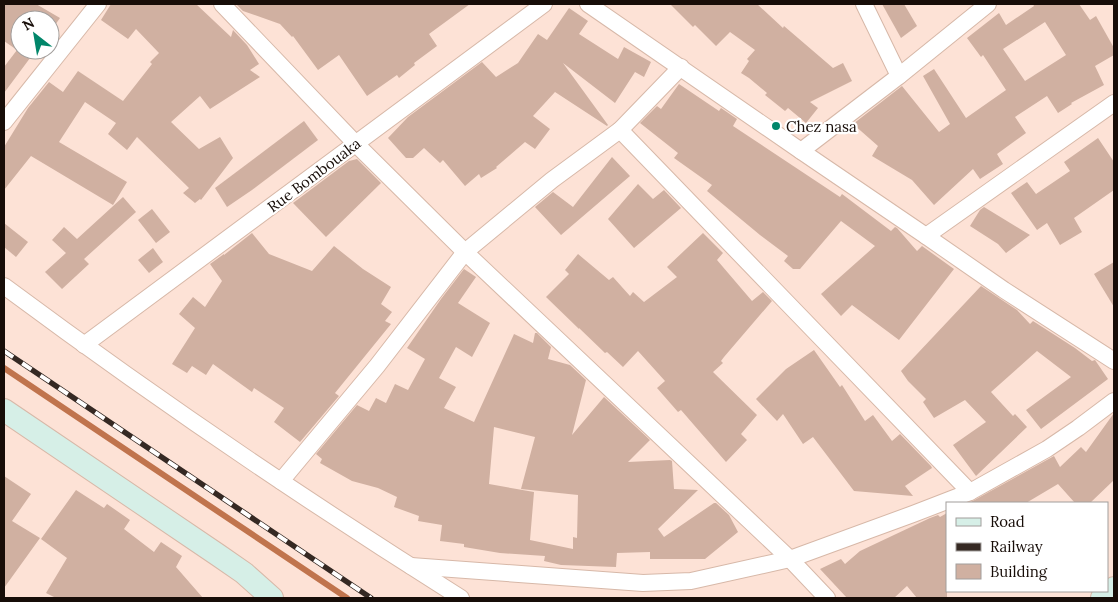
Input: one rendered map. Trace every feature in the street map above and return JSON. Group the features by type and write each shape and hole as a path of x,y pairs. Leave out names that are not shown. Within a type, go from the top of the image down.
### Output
{"street":[{"path":"4,122 98,4"},
{"path":"222,4 356,144 465,252 790,559 827,598"},
{"name":"Rue Bombouaka","path":"84,346 544,4"},
{"path":"588,4 1004,290 1114,361"},
{"path":"864,4 899,76"},
{"path":"801,152 988,4"},
{"path":"281,482 377,366 465,252 552,180 620,130 681,67"},
{"path":"926,236 1114,103"},
{"path":"620,130 970,492"},
{"path":"4,286 84,346 281,482 461,598"},
{"path":"411,566 643,583 691,581 790,559 970,492 1046,449 1114,401"},
{"path":"4,410 244,573 272,598"},
{"path":"1102,598 1114,588"}],"building":[{"path":"4,4 36,4 46,10 10,10 10,45 4,41"},
{"path":"111,4 196,4 231,37 233,30 247,45 259,64 250,70 260,77 210,109 200,96 171,122 199,149 220,137 233,158 201,200 195,203 183,193 189,188 137,137 127,150 108,134 116,123 85,102 59,142 127,182 113,205 31,156 4,190 4,147 28,108 49,82 63,92 78,71 123,101 152,64 150,62 159,53 136,29 128,39 101,20"},
{"path":"236,4 470,4 429,34 437,46 414,63 415,65 399,78 397,75 367,96 339,55 318,70 293,36 280,24 243,11"},
{"path":"670,4 757,4 783,28 784,26 833,68 843,63 852,81 810,102 818,108 806,123 788,108 785,111 765,95 767,93 741,73 749,61 747,59 755,50 730,32 716,46"},
{"path":"882,4 904,4 917,26 901,38"},
{"path":"1033,4 1079,4 1090,20 1096,16 1114,48 1114,55 1095,66 1104,85 1071,103 1058,113 1047,96 1015,117 1026,133 997,154 1003,164 980,179 973,169 934,205 912,180 872,156 878,146 853,124 902,86 939,132 950,124 923,76 934,69 966,118 1006,90 983,55 981,57 967,38 999,13 1006,25 1034,6","holes":["1045,22 1066,55 1025,81 1003,49"]},
{"path":"569,8 588,21 579,34 618,59 624,47 651,62 644,77 635,72 615,103 563,63 607,126 555,92 533,116 550,129 535,149 525,142 497,168 481,178 479,174 465,186 443,160 440,163 424,148 413,158 406,158 388,138 408,117 482,62 496,77 518,63 538,34 547,40"},
{"path":"10,59 29,60 4,93 4,67"},
{"path":"679,84 719,111 721,108 737,119 733,126 840,197 842,194 891,231 895,227 897,228 917,251 922,246 954,269 899,340 852,305 841,316 821,294 875,246 841,221 800,269 793,269 784,261 788,256 707,191 712,185 674,158 678,153 640,123 657,106 661,109"},
{"path":"304,121 318,140 227,207 215,188"},
{"path":"1098,138 1114,162 1114,190 1074,218 1082,232 1060,245 1047,223 1037,230 1011,193 1027,182 1036,194 1070,171 1064,162"},
{"path":"612,157 630,176 561,235 535,207 553,192 573,207"},
{"path":"357,159 381,183 326,237 293,203 349,161"},
{"path":"638,184 653,199 664,190 681,208 634,248 608,219"},
{"path":"123,197 136,212 84,259 89,264 62,289 45,272 66,253 52,240 64,227 77,239"},
{"path":"984,207 1030,235 1006,253 998,244 970,226"},
{"path":"152,209 170,232 156,243 138,220"},
{"path":"4,223 28,242 16,257 4,247"},
{"path":"252,233 269,254 312,271 334,246 363,269 391,287 381,304 392,312 385,321 391,324 335,393 339,396 300,442 274,422 284,408 254,388 252,392 213,364 206,375 192,366 187,373 172,364 195,328 179,314 193,297 205,307 222,281 210,264"},
{"path":"703,233 723,253 717,260 752,301 763,292 772,301 724,357 721,361 723,363 713,372 757,415 741,434 747,440 726,462 681,410 678,412 657,388 665,381 638,351 623,367 607,352 605,353 546,297 569,274 565,270 578,254 609,280 613,277 630,296 633,292 644,302 677,277 667,267"},
{"path":"153,248 163,262 149,273 138,260"},
{"path":"1114,262 1114,307 1094,274"},
{"path":"464,269 476,277 458,303 490,323 472,357 456,347 439,378 456,387 444,408 474,422 514,334 533,343 535,333 537,333 551,347 548,359 570,365 586,380 572,435 604,397 650,440 628,462 670,460 672,461 674,489 698,490 658,529 664,537 714,503 729,515 738,532 705,559 650,559 650,552 617,553 616,567 561,565 544,561 545,556 500,553 464,547 464,544 440,541 442,525 418,521 419,516 394,507 397,497 378,488 352,481 320,463 322,459 316,454 357,405 369,411 376,398 386,403 395,384 408,390 425,359 407,348","holes":["494,427 535,437 521,489 578,495 577,538 573,537 573,549 530,540 534,492 489,484"]},
{"path":"981,286 1017,310 1030,324 1033,321 1092,361 1095,360 1108,379 1041,429 1026,410 1071,377 1037,351 991,392 1013,416 1015,414 1027,427 976,476 953,445 986,422 965,400 934,418 923,402 926,399 901,371"},
{"path":"814,350 840,387 842,385 865,421 873,415 892,441 900,434 931,466 932,468 905,486 913,496 854,491 813,437 803,444 783,414 777,421 756,399 786,369"},
{"path":"1114,413 1114,480 1091,502 1074,502 1058,484 1028,502 971,502 1054,456 1060,467 1081,447 1086,452"},
{"path":"4,476 31,494 12,521 40,538 4,588"},
{"path":"76,490 104,508 107,504 130,520 124,529 154,552 161,542 182,556 176,567 203,598 56,598 46,593 67,558 41,539"},
{"path":"946,514 947,598 917,598 907,586 894,598 847,598 820,569 841,559 845,564 860,551 930,518 938,515 940,517"}],"waterway":[{"path":"4,368 347,598"}],"railway":[{"path":"4,351 371,598"}],"place":[{"name":"Chez nasa","path":"776,126"}]}
